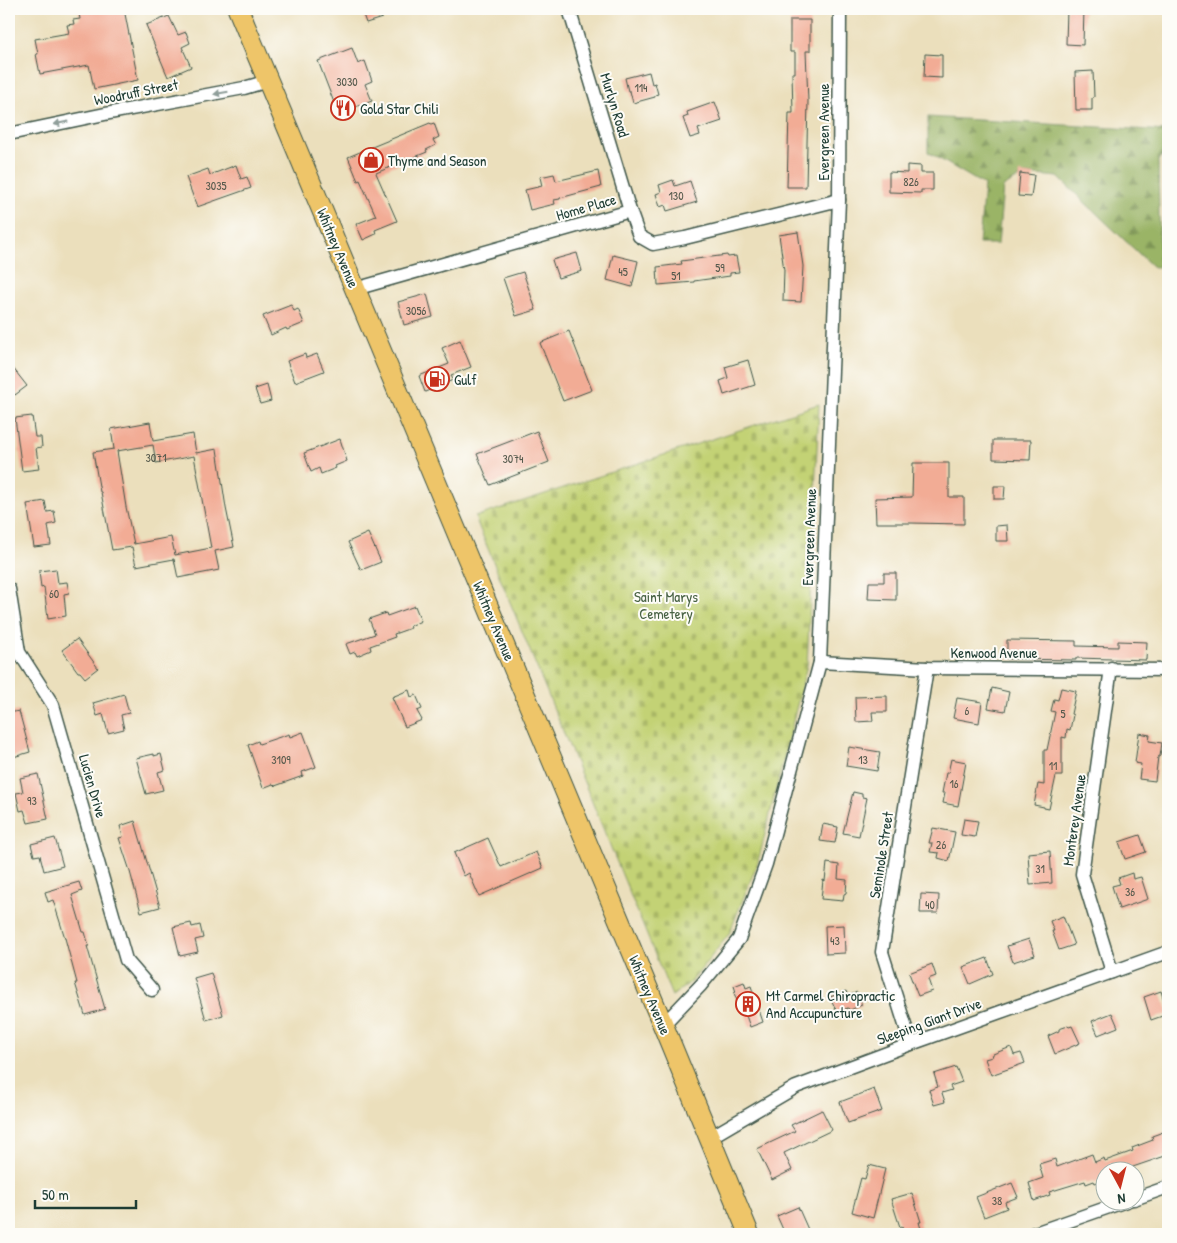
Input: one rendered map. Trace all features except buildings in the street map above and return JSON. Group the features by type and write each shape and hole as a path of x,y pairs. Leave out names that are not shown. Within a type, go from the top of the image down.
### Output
{"highway":[{"name":"Whitney Avenue","path":"238,9 664,1025 748,1234"}],"street":[{"name":"Murlyn Road","path":"569,9 630,211"},
{"name":"Evergreen Avenue","path":"664,1025 701,986 739,939 766,864 820,662 839,200 840,9"},
{"name":"Woodruff Street","path":"9,134 244,88 268,81"},
{"name":"Home Place","path":"355,289 630,211 639,236 653,244 685,238 839,200"},
{"name":"Lucien Drive","path":"9,589 19,652 53,705 126,960 152,990"},
{"name":"Kenwood Avenue","path":"820,662 927,668 1111,668 1168,670"},
{"name":"Seminole Street","path":"911,1044 882,952 927,668"},
{"name":"Monterey Avenue","path":"1111,668 1082,874 1112,972"},
{"name":"Sleeping Giant Drive","path":"709,1138 796,1087 1168,952"},
{"path":"1144,1195 1168,1187"},
{"path":"1032,1234 1100,1210"}],"green space":[{"path":"928,117 1168,131 1168,152 1158,160 1160,267 1153,267 1058,177 1025,174 1003,187 998,244 979,244 984,185 928,152"},
{"name":"Saint Marys Cemetery","path":"819,404 807,665 758,862 729,934 692,981 672,996 475,517"}],"place":[{"name":"Gold Star Chili","path":"343,108"},
{"name":"Thyme and Season","path":"371,160"},
{"name":"Gulf","path":"437,379"},
{"name":"Mt Carmel Chiropractic And Accupuncture","path":"748,1004"}]}
